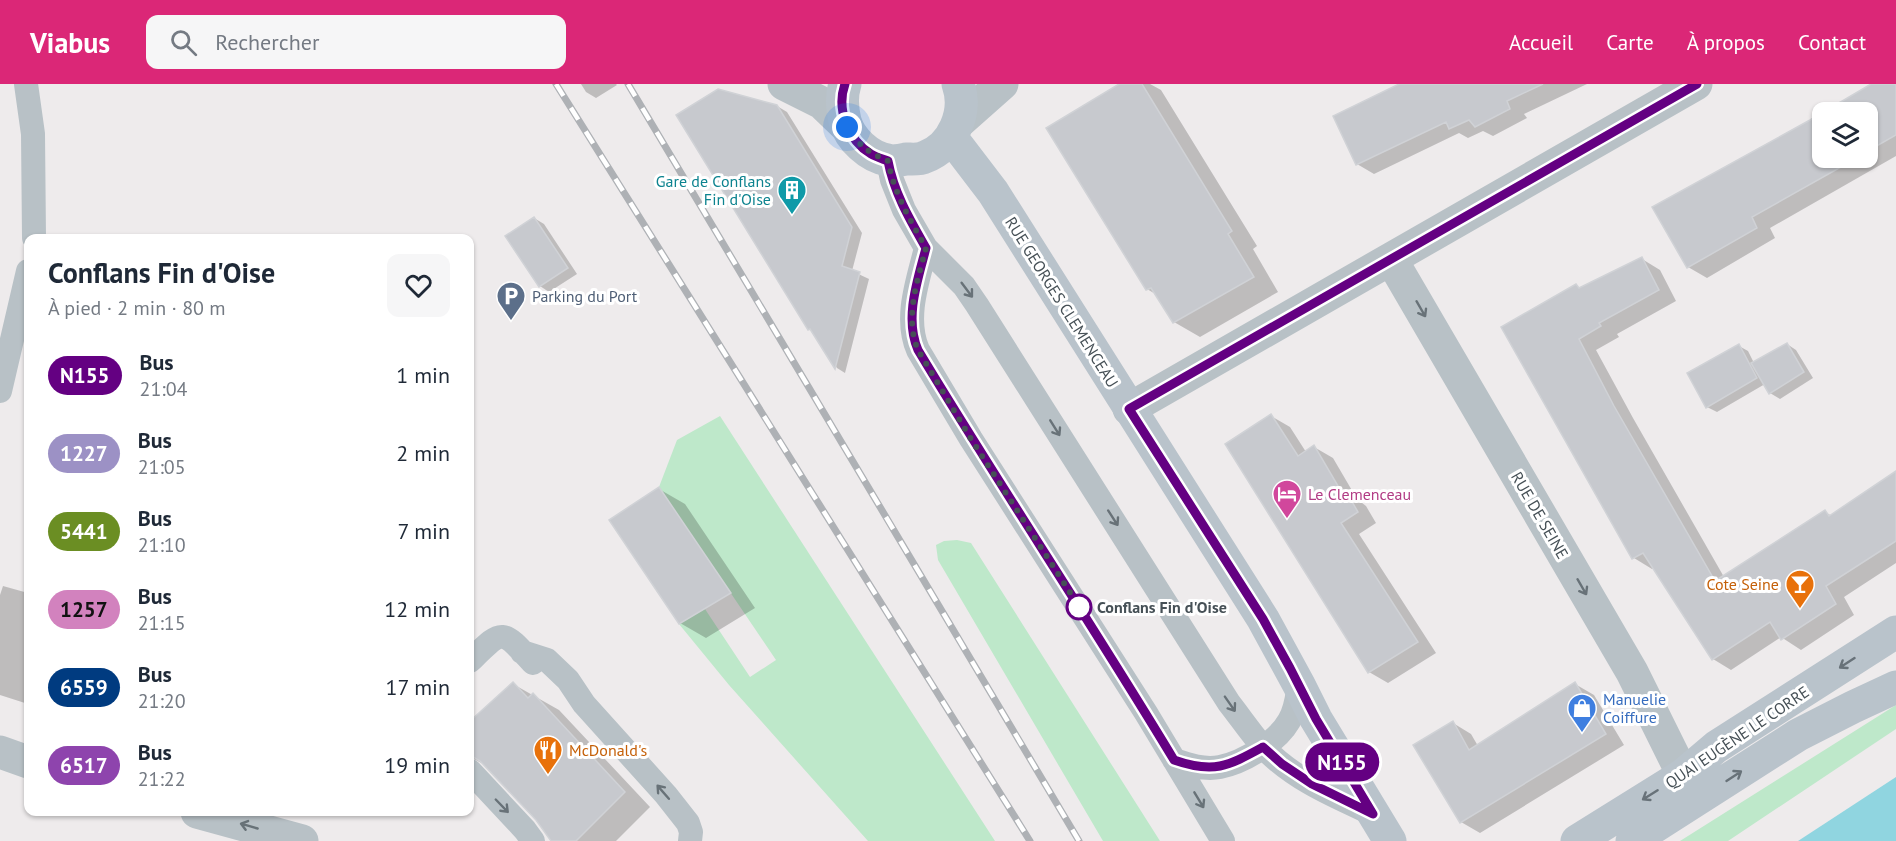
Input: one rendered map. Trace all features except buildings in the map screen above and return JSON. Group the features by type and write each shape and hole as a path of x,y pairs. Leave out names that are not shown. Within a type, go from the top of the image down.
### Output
{"street":[{"path":"784,84 822,103 847,127 857,142 871,154 888,161 923,158 939,150 954,130 1002,84"},
{"path":"845,84 842,109 847,127"},
{"path":"954,130 961,108 961,92 958,84"},
{"path":"1129,409 1696,84"},
{"name":"RUE GEORGES CLEMENCEAU","path":"954,130 1263,619 1316,719 1390,841"},
{"name":"RUE DE SEINE","path":"1391,259 1632,672 1683,775"},
{"name":"QUAI EUGÈNE LE CORRE","path":"1577,841 1683,775 1716,747 1896,632"},
{"name":"QUAI EUGÈNE LE CORRE","path":"1632,841 1798,735 1853,706 1896,687"},
{"path":"0,752 24,761"},
{"path":"211,816 302,841"}],"lane":[{"path":"26,84 33,134 34,234"},
{"path":"888,161 892,180 904,210 926,248 964,286 977,305 1229,703 1263,747 1282,764 1312,784 1373,814"},
{"path":"926,248 914,296 914,342 918,350 971,439 1046,554 1223,841"},
{"path":"0,391 24,288"},
{"path":"474,657 496,638 503,636 509,638 522,652 547,660 568,680 584,704 666,795 688,823 692,832 690,841"},
{"path":"1174,760 1192,766 1219,767 1238,761 1263,747 1277,736 1289,721 1296,706 1299,685"},
{"path":"474,775 533,841"}],"green space":[{"path":"720,416 995,841 868,841 729,685 679,624 705,609 750,677 776,660 659,487 677,440"},
{"path":"957,540 971,543 1160,841 1103,841 938,560 936,545 944,541"},
{"path":"1896,705 1896,729 1728,841 1680,841"}],"water":[{"path":"1896,777 1896,841 1798,841"}],"railway":[{"path":"556,84 1030,841"},
{"path":"628,84 1079,841"}],"bus line":[{"name":"N155","path":"845,84 842,109 847,127 857,142 871,154 888,161 892,180 904,210 926,248 914,296 914,342 971,439 1046,554 1174,760 1192,766 1219,767 1238,761 1263,747 1282,764 1312,784 1373,814 1316,719 1263,619 1129,409 1697,84"}],"place":[{"name":"Gare de Conflans Fin d'Oise","path":"792,216"},
{"name":"Parking du Port","path":"511,322"},
{"name":"Le Clemenceau","path":"1287,520"},
{"name":"Conflans Fin d'Oise","path":"1079,607"},
{"name":"Cote Seine","path":"1800,610"},
{"name":"Manuelie Coiffure","path":"1582,734"},
{"name":"McDonald's","path":"548,776"}],"route":[{"path":"847,127 857,142 871,154 888,161 892,180 904,210 926,248 914,296 914,342 971,439 1082,611 1079,607"}]}
